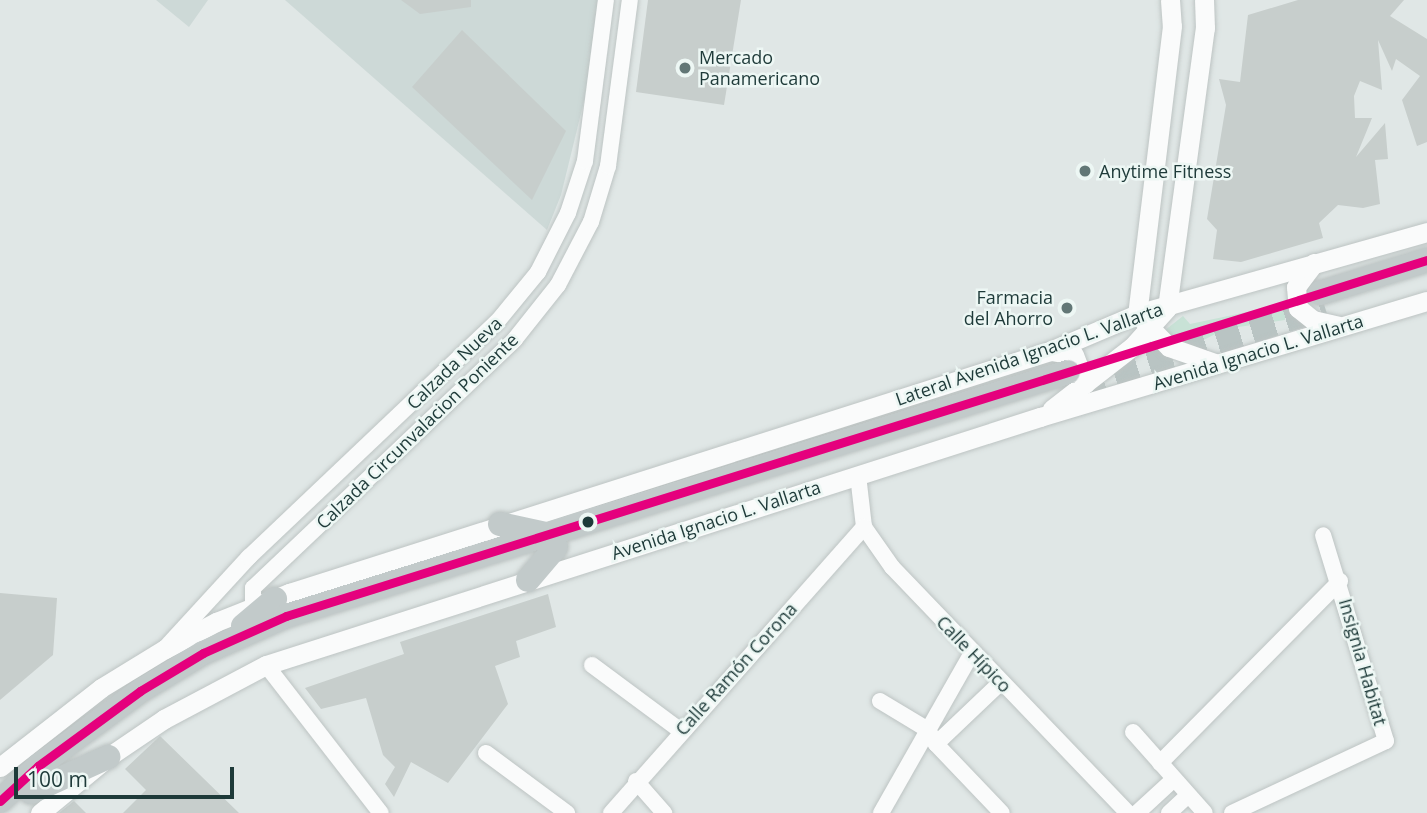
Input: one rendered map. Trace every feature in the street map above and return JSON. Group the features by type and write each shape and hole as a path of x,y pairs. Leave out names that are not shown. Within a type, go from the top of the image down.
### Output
{"highway":[{"name":"Avenida Ignacio L. Vallarta","path":"1328,309 1427,260"},
{"name":"Avenida Ignacio L. Vallarta","path":"1328,309 1427,276"},
{"name":"Avenida Ignacio L. Vallarta","path":"0,801 93,722 220,646 286,616 551,541 1075,381"},
{"path":"500,524 551,541 528,580"},
{"name":"Avenida Ignacio L. Vallarta","path":"9,813 36,802 141,707 206,670 299,627 551,541"},
{"path":"220,646 264,603"},
{"path":"36,802 108,757"}],"street":[{"name":"Calzada Nueva","path":"165,649 249,557 516,300 554,245 577,189 590,130 606,0"},
{"name":"Calzada Circunvalacion Poniente","path":"264,603 253,588 538,312 575,257 600,196 614,133 630,0"},
{"path":"1170,0 1172,26 1137,314 1149,331 1181,354 1218,364"},
{"path":"1040,417 1075,381 1149,331 1167,308 1202,54 1204,0"},
{"name":"Lateral Avenida Ignacio L. Vallarta","path":"500,524 1050,351 1137,314 1167,308 1427,232"},
{"path":"1314,263 1296,286 1298,307 1313,320 1328,309"},
{"path":"516,300 538,312"},
{"name":"Avenida Ignacio L. Vallarta","path":"108,757 221,686 266,665 1040,417 1218,364 1328,309 1427,301"},
{"path":"1050,351 1074,355 1075,381"},
{"path":"346,466 362,484"},
{"path":"858,475 863,527"},
{"path":"0,767 101,688 165,649 264,603 500,524"},
{"name":"Calle Hípico","path":"863,527 892,567 1128,813"},
{"name":"Calle Ramón Corona","path":"611,813 636,781 863,527"},
{"name":"Insignia Habitat","path":"1232,813 1386,741 1324,535"},
{"name":"Insignia Habitat","path":"1160,763 1340,581"},
{"path":"881,813 932,737 972,653"},
{"path":"266,665 381,813"},
{"path":"592,665 681,731"},
{"path":"932,737 1001,682"},
{"path":"880,701 932,737 1002,813"},
{"path":"1133,732 1205,813"},
{"path":"486,753 567,813"},
{"path":"1137,813 1174,779"},
{"path":"636,781 664,813"},
{"path":"1169,813 1188,795"}],"shaded area":[{"path":"156,0 208,0 189,27"},
{"path":"285,0 598,0 585,97 561,195 547,230"}],"green space":[{"path":"1285,304 1285,320 1225,329 1188,348 1164,331 1183,316 1190,324"}],"building":[{"path":"401,0 471,0 471,7 420,14"},
{"name":"Mercado Panamericano","path":"648,0 741,0 724,105 636,92"},
{"path":"1298,0 1404,0 1390,16 1427,39 1427,142 1417,146 1402,100 1420,76 1396,59 1392,71 1378,40 1382,90 1360,81 1354,96 1355,118 1372,118 1356,157 1385,123 1388,159 1375,160 1380,204 1363,208 1338,205 1319,223 1323,238 1241,262 1213,259 1217,230 1207,219 1226,105 1219,79 1240,82 1248,15"},
{"path":"462,30 566,131 532,200 412,87"},
{"path":"0,593 57,598 53,655 0,700"},
{"path":"548,594 556,627 516,641 520,657 495,666 508,704 448,783 411,762 394,797 385,784 395,767 383,755 366,698 321,709 305,688 404,654 400,642"},
{"path":"160,736 239,813 123,813 146,790 125,769"},
{"path":"74,801 86,813 59,813"}],"tunnel":[{"path":"1080,385 1325,308"}],"transit line":[{"path":"0,801 38,766 140,691 203,653 286,616 1427,260"}],"place":[{"name":"Mercado Panamericano","path":"685,68"},
{"name":"Anytime Fitness","path":"1085,171"},
{"name":"Farmacia del Ahorro","path":"1067,308"}]}
